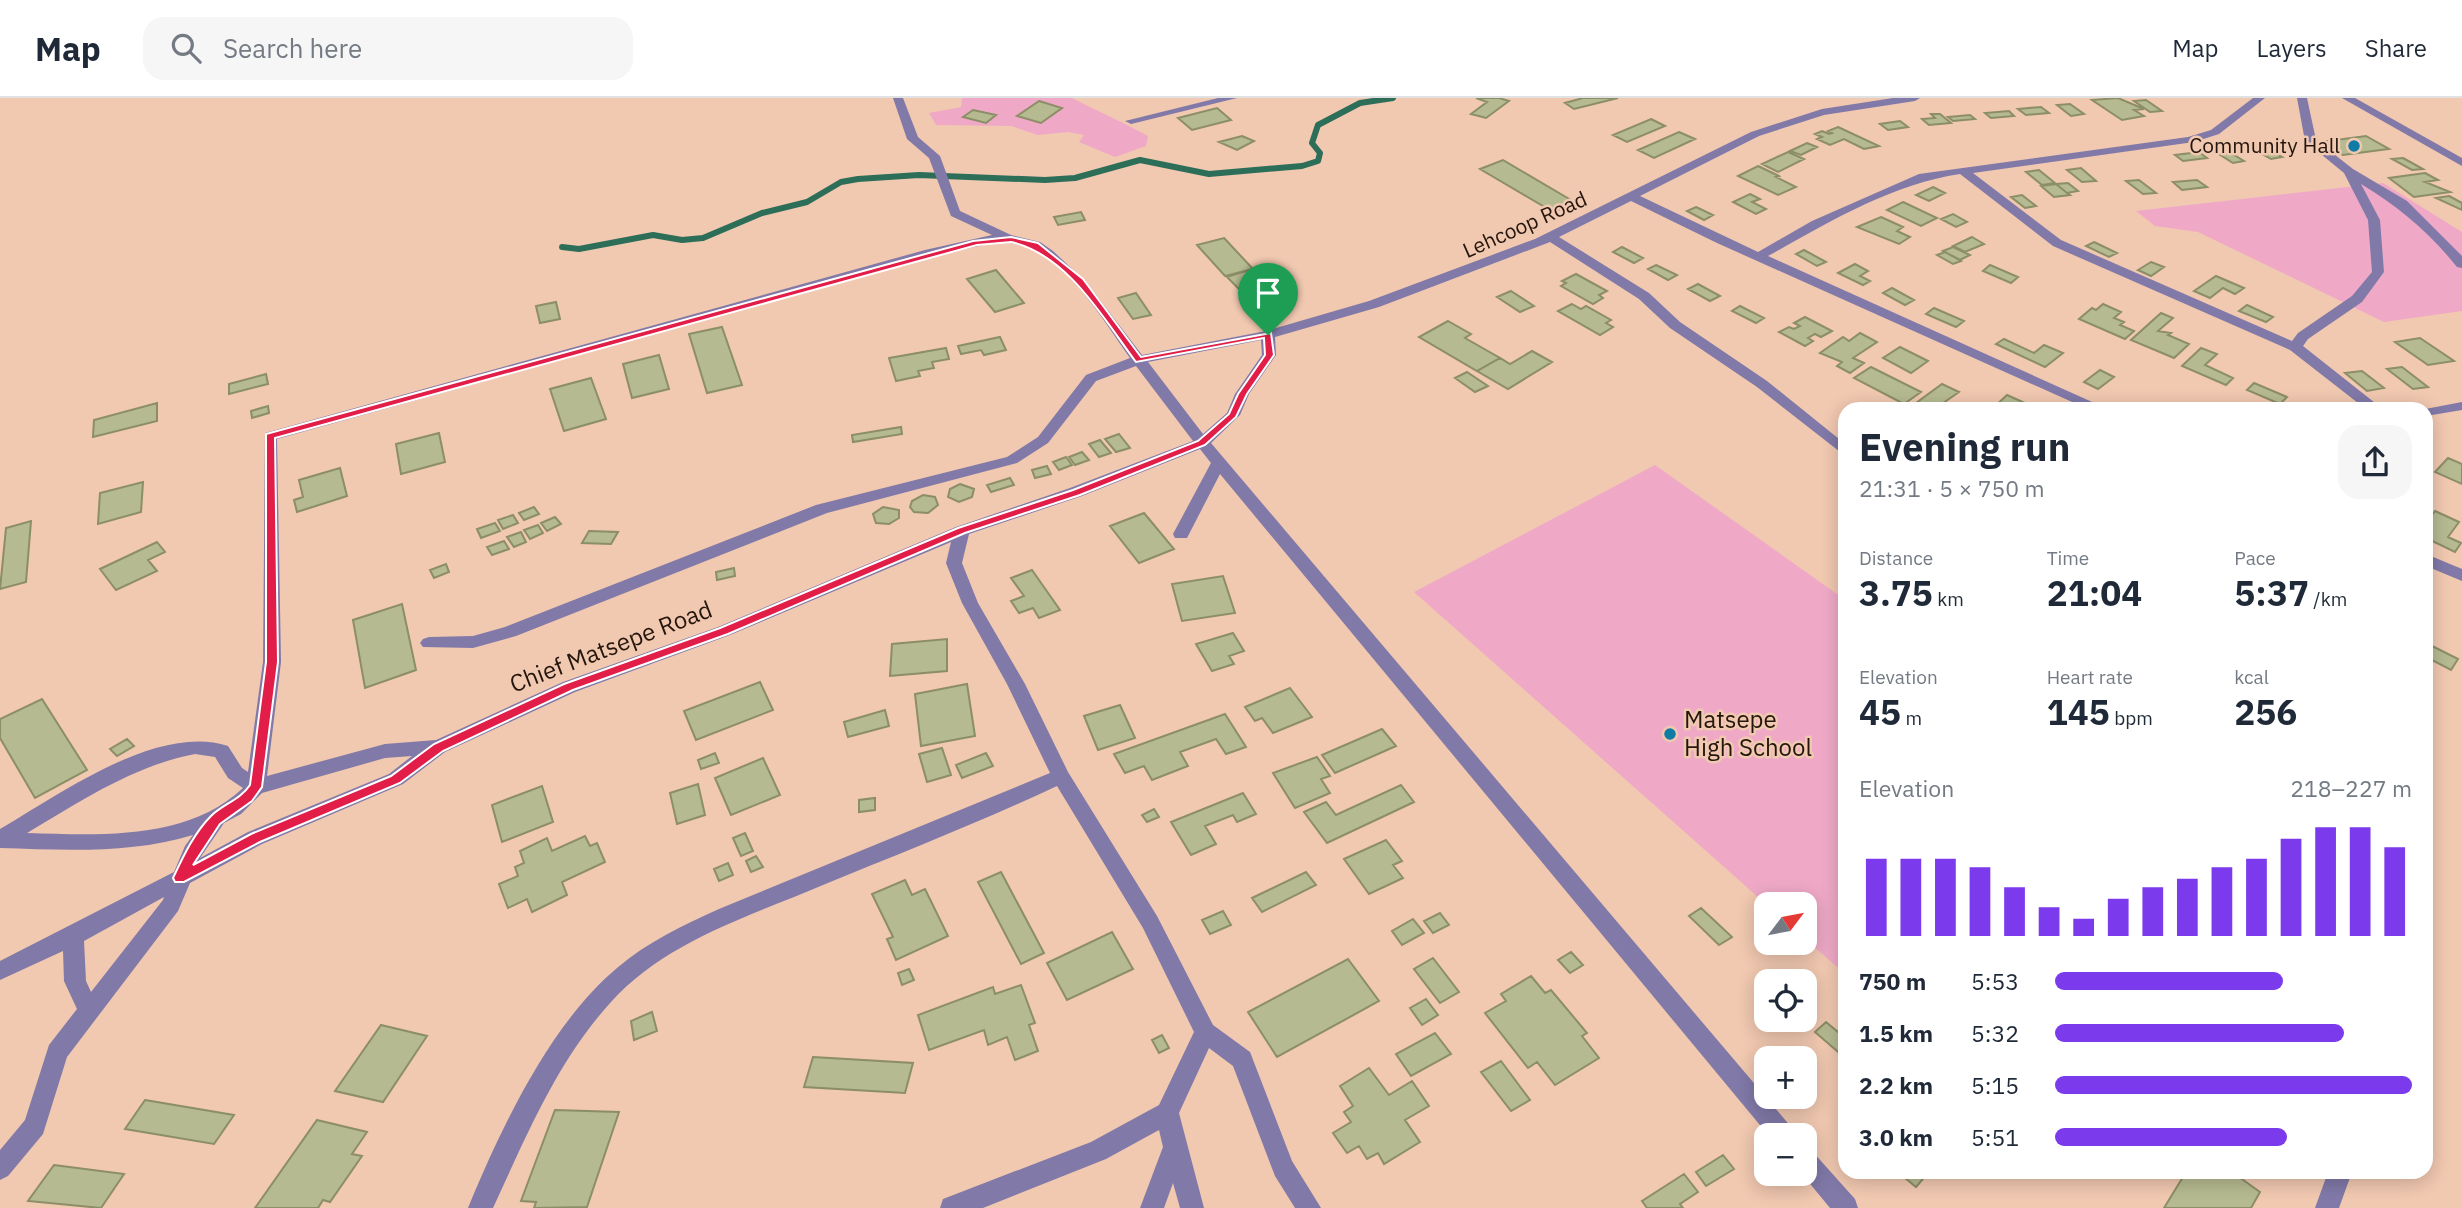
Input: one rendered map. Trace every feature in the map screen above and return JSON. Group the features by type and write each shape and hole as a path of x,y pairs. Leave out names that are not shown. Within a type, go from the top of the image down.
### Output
{"street":[{"path":"898,98 913,139 934,156 955,213 1011,239 1035,245 1080,281 1202,443 1574,892 1773,1123"},
{"path":"1131,121 1232,98"},
{"name":"Lehcoop Road","path":"429,643 473,642 510,632 822,509 1012,460 1043,440 1091,378 1139,360 1268,335 1374,304 1496,261 1551,237 1755,134 1822,112 1915,98"},
{"path":"1759,256 1886,191 1923,176 2190,140 2215,132 2260,98"},
{"path":"2302,98 2311,141 2349,171 2403,204 2443,241 2462,264"},
{"path":"2347,98 2462,163"},
{"path":"1962,170 2057,243 2295,348 2366,402"},
{"path":"2295,348 2303,336 2357,299 2378,272 2374,220 2349,171"},
{"path":"1633,197 2085,402"},
{"path":"1551,237 1644,296 1675,325 1762,384 1838,445"},
{"path":"0,1168 35,1126 57,1052 172,905 192,852 216,820 248,798 256,787 272,662 270,436 929,253 1011,239"},
{"path":"1202,443 1233,415 1242,394 1269,355 1268,335"},
{"path":"2433,411 2462,406"},
{"name":"Chief Matsepe Road","path":"0,971 73,936 255,838 396,779 438,747 569,687 724,631 962,531 1076,492 1202,443"},
{"path":"1181,534 1219,462"},
{"path":"962,531 954,563 961,586 1016,684 1061,776 1150,922 1205,1032 1242,1059 1283,1168 1309,1208"},
{"path":"2433,562 2462,575"},
{"path":"0,840 106,778 164,754 197,746 221,751 235,773 256,787 385,751 438,747"},
{"path":"480,1208 555,1061 605,993 638,964 689,935 753,905 994,807 1061,776"},
{"path":"0,840 108,842 149,838 216,820"},
{"path":"73,936 75,981 88,1010"},
{"path":"952,1208 1098,1151 1167,1113 1205,1032"},
{"path":"1167,1113 1192,1208"},
{"path":"1152,1208 1175,1147"},
{"path":"1817,1174 1846,1208"},
{"path":"2327,1208 2337,1179"}],"shaded area":[{"path":"962,98 1072,98 1148,136 1146,146 1115,157 1079,142 1084,135 1068,132 1038,135 1011,126 936,125 929,113 961,107"},
{"path":"2383,183 2462,232 2462,311 2384,322 2198,232 2155,226 2136,211"},
{"path":"1655,465 1838,595 1838,968 1817,949 1817,892 1754,893 1414,592"}],"building":[{"path":"1476,98 1509,101 1486,118 1471,114 1487,102"},
{"path":"1583,98 1618,98 1574,109 1565,103"},
{"path":"2118,98 2144,109 2134,110 2144,116 2122,120 2092,100"},
{"path":"2146,100 2162,111 2150,112 2134,101"},
{"path":"1039,101 1062,108 1041,123 1017,116"},
{"path":"2070,104 2084,114 2071,116 2057,105"},
{"path":"2041,107 2049,113 2026,115 2018,109"},
{"path":"1217,108 1231,120 1192,130 1178,118"},
{"path":"973,110 996,115 986,123 963,117"},
{"path":"2009,111 2014,116 1991,118 1985,113"},
{"path":"1931,114 1940,114 1951,123 1929,125 1922,119 1935,118"},
{"path":"1970,115 1975,119 1953,121 1948,117"},
{"path":"1651,119 1665,126 1627,142 1613,135"},
{"path":"1900,121 1908,127 1888,130 1880,124"},
{"path":"1838,127 1879,146 1864,149 1844,139 1830,145 1817,139 1822,137 1815,134 1822,131 1829,134 1832,133 1828,131"},
{"path":"1679,132 1695,139 1654,158 1638,150"},
{"path":"1242,136 1254,141 1237,150 1219,142"},
{"name":"Community Hall","path":"2366,136 2389,149 2343,155 2320,142"},
{"path":"1807,143 1817,147 1801,155 1790,151"},
{"path":"2261,145 2282,157 2271,159 2250,147"},
{"path":"2226,150 2244,161 2233,163 2214,151"},
{"path":"1788,152 1804,159 1778,172 1762,164"},
{"path":"2199,152 2207,158 2183,161 2175,155"},
{"path":"2403,158 2423,169 2412,170 2392,159"},
{"path":"1503,160 1576,203 1553,212 1480,169"},
{"path":"1758,166 1796,187 1778,195 1738,176"},
{"path":"2081,168 2096,181 2082,182 2067,170"},
{"path":"2039,170 2055,183 2042,185 2026,172"},
{"path":"2425,173 2438,180 2425,182 2450,192 2414,197 2389,178"},
{"path":"2139,180 2156,193 2143,194 2126,181"},
{"path":"2197,180 2207,187 2182,190 2173,182"},
{"path":"2068,183 2078,191 2067,193 2056,184"},
{"path":"2056,184 2070,195 2054,197 2041,186"},
{"path":"1933,187 1945,193 1929,201 1916,195"},
{"path":"1750,194 1760,199 1752,202 1766,209 1756,214 1733,202"},
{"path":"2022,195 2036,206 2025,208 2011,197"},
{"path":"2449,196 2462,203 2462,210 2436,198"},
{"path":"1903,202 1937,218 1921,226 1887,210"},
{"path":"1696,207 1713,215 1704,220 1687,211"},
{"path":"1081,212 1085,220 1058,225 1054,217"},
{"path":"1953,214 1967,222 1956,227 1941,219"},
{"path":"1881,217 1903,227 1897,231 1910,237 1899,244 1857,227"},
{"path":"1972,237 1984,244 1965,252 1953,246"},
{"path":"1224,238 1253,269 1225,276 1197,245"},
{"path":"2094,242 2117,253 2109,257 2086,246"},
{"path":"1622,247 1643,258 1634,263 1613,252"},
{"path":"1953,247 1970,255 1960,260 1943,251"},
{"path":"1804,250 1826,262 1817,266 1796,254"},
{"path":"1945,252 1961,261 1953,264 1937,255"},
{"path":"2151,262 2164,267 2151,276 2138,270"},
{"path":"1855,264 1868,271 1860,276 1870,281 1863,285 1838,273"},
{"path":"1656,265 1677,275 1668,280 1648,269"},
{"path":"1990,265 2018,277 2011,283 1983,271"},
{"path":"1252,269 1267,283 1241,291 1227,277"},
{"path":"996,270 1024,303 995,312 967,279"},
{"path":"1576,274 1607,291 1599,295 1603,298 1593,304 1561,286 1566,283 1562,281"},
{"path":"2216,276 2244,288 2235,294 2223,288 2210,298 2194,291"},
{"path":"1698,284 1720,296 1710,301 1688,289"},
{"path":"1892,288 1914,300 1905,305 1883,293"},
{"path":"1511,291 1534,306 1520,312 1497,297"},
{"path":"1136,293 1151,315 1133,319 1118,298"},
{"path":"556,302 560,319 540,323 536,306"},
{"path":"1572,304 1581,309 1586,306 1611,320 1606,323 1613,327 1600,335 1558,311"},
{"path":"2103,304 2121,312 2114,318 2124,322 2120,325 2134,331 2125,339 2079,319 2092,308 2096,310"},
{"path":"2247,305 2273,317 2266,322 2239,311"},
{"path":"1740,306 1764,318 1756,323 1732,311"},
{"path":"1934,308 1964,321 1956,327 1926,314"},
{"path":"2161,313 2173,318 2158,331 2171,333 2168,335 2189,344 2174,358 2131,340"},
{"path":"1805,317 1832,331 1821,337 1815,334 1808,338 1813,341 1805,346 1779,332 1800,326 1794,323"},
{"path":"1448,321 1471,334 1465,338 1500,358 1477,371 1419,337"},
{"path":"722,327 742,385 707,393 689,334"},
{"path":"1860,333 1877,342 1853,358 1864,363 1850,373 1837,366 1842,362 1820,353 1843,337 1849,341"},
{"path":"1000,337 1006,350 984,355 981,350 961,354 958,346"},
{"path":"2420,338 2454,361 2428,365 2395,342"},
{"path":"2004,339 2034,353 2044,345 2063,353 2045,367 1996,344"},
{"path":"1900,347 1928,361 1911,373 1883,358"},
{"path":"946,348 949,359 932,362 934,368 918,371 920,376 896,381 889,358"},
{"path":"2201,348 2217,354 2205,365 2233,378 2226,385 2182,366"},
{"path":"1532,351 1552,362 1508,389 1477,371 1500,358 1510,364"},
{"path":"659,355 669,389 632,398 623,364"},
{"path":"1871,367 1921,392 1907,402 1900,402 1854,378"},
{"path":"2402,367 2428,387 2413,389 2387,369"},
{"path":"2100,370 2114,377 2098,389 2084,382"},
{"path":"2362,371 2384,388 2367,391 2345,373"},
{"path":"1467,372 1488,386 1475,392 1455,378"},
{"path":"266,374 268,384 229,394 229,384"},
{"path":"591,378 606,419 564,431 550,389"},
{"path":"2254,383 2287,397 2282,402 2275,402 2247,390"},
{"path":"1942,384 1959,392 1945,402 1917,402"},
{"path":"2007,395 2023,402 2000,402"},
{"path":"157,403 157,421 93,437 94,420"},
{"path":"268,406 269,413 252,418 251,411"},
{"path":"901,427 902,434 853,442 852,435"},
{"path":"439,433 445,462 401,474 396,444"},
{"path":"1119,434 1130,448 1116,452 1105,439"},
{"path":"1100,440 1111,453 1099,457 1089,444"},
{"path":"1082,452 1089,460 1075,465 1069,457"},
{"path":"1066,457 1072,465 1059,470 1053,462"},
{"path":"2448,458 2462,464 2462,484 2435,472"},
{"path":"1047,466 1051,474 1035,478 1032,470"},
{"path":"340,468 347,496 297,512 294,500 303,497 299,480"},
{"path":"1010,478 1014,485 991,492 987,485"},
{"path":"143,482 141,512 98,524 100,493"},
{"path":"960,484 974,489 972,497 959,502 948,497 950,489"},
{"path":"923,495 935,497 938,505 928,513 914,512 910,507 912,501"},
{"path":"534,507 539,514 524,520 519,513"},
{"path":"883,507 899,510 899,518 889,524 876,523 873,514"},
{"path":"2435,511 2459,522 2448,537 2461,543 2455,552 2433,541"},
{"path":"1144,513 1174,549 1139,563 1110,526"},
{"path":"513,515 518,523 503,529 498,520"},
{"path":"555,517 561,524 547,531 541,523"},
{"path":"31,521 26,582 0,589 6,528"},
{"path":"495,523 500,531 481,538 477,529"},
{"path":"538,525 543,533 530,539 524,530"},
{"path":"589,531 618,532 611,544 582,543"},
{"path":"521,532 526,542 514,547 507,537"},
{"path":"504,541 509,549 492,555 487,547"},
{"path":"157,542 165,552 148,560 157,571 116,590 100,569"},
{"path":"446,564 449,572 434,578 430,570"},
{"path":"734,568 735,576 717,580 716,572"},
{"path":"1032,570 1060,610 1039,618 1033,608 1019,613 1011,601 1024,596 1011,578"},
{"path":"1223,576 1235,613 1182,621 1172,584"},
{"path":"402,604 416,670 365,688 353,620"},
{"path":"1233,633 1244,651 1229,656 1234,664 1212,671 1196,644"},
{"path":"947,639 947,671 890,676 892,644"},
{"path":"2433,646 2458,659 2451,670 2433,661"},
{"path":"760,682 773,710 696,740 684,711"},
{"path":"967,684 975,736 921,746 915,694"},
{"path":"1290,688 1312,717 1273,733 1262,718 1255,721 1245,707"},
{"path":"42,699 87,770 35,798 0,738 0,719"},
{"path":"1120,705 1135,738 1098,750 1084,716"},
{"path":"885,710 889,726 848,737 844,722"},
{"path":"1225,714 1246,747 1226,754 1216,739 1180,752 1188,766 1152,780 1144,766 1125,773 1114,754"},
{"path":"1382,729 1396,746 1335,773 1322,755"},
{"path":"127,739 134,746 117,756 110,749"},
{"path":"942,748 951,775 927,782 919,754"},
{"path":"715,753 719,763 701,769 698,760"},
{"path":"986,753 993,766 962,778 956,765"},
{"path":"1317,757 1330,776 1321,779 1330,793 1295,808 1273,773"},
{"path":"763,758 780,795 731,815 715,778"},
{"path":"698,784 705,815 677,824 670,793"},
{"path":"1401,785 1414,802 1327,843 1304,812 1326,802 1336,815"},
{"path":"542,786 553,822 502,842 492,805"},
{"path":"1243,793 1256,814 1237,822 1233,815 1205,826 1216,844 1191,855 1171,822"},
{"path":"875,798 875,810 859,812 859,800"},
{"path":"1154,809 1159,817 1147,822 1142,815"},
{"path":"745,833 753,851 741,856 733,838"},
{"path":"585,836 590,846 597,843 605,862 562,882 567,895 532,912 527,899 508,908 499,884 518,876 515,867 524,863 520,851 547,838 552,851"},
{"path":"1386,840 1402,861 1393,865 1403,878 1369,894 1344,859"},
{"path":"756,856 763,867 751,872 746,861"},
{"path":"728,863 733,875 719,881 714,869"},
{"path":"1001,872 1044,953 1021,964 978,882"},
{"path":"1306,872 1316,885 1262,912 1252,898"},
{"path":"905,880 912,895 925,889 948,936 896,960 887,939 893,937 872,894"},
{"path":"1701,908 1732,937 1719,945 1689,916"},
{"path":"1223,911 1231,925 1210,934 1202,920"},
{"path":"1440,913 1449,925 1433,933 1424,921"},
{"path":"1413,919 1424,933 1402,945 1392,931"},
{"path":"1112,932 1133,969 1067,1000 1047,963"},
{"path":"1571,952 1583,965 1570,973 1558,960"},
{"path":"1433,958 1459,992 1440,1003 1414,969"},
{"path":"1348,959 1379,1001 1277,1057 1248,1012"},
{"path":"909,969 914,980 902,985 898,973"},
{"path":"1531,976 1545,993 1551,990 1587,1033 1582,1036 1599,1058 1555,1085 1537,1062 1528,1068 1485,1013 1506,1001 1501,994"},
{"path":"1021,985 1035,1023 1029,1025 1038,1051 1015,1060 1007,1037 988,1045 984,1030 929,1050 918,1015 993,987 995,994"},
{"path":"1426,999 1438,1015 1422,1025 1410,1008"},
{"path":"652,1012 657,1031 634,1040 631,1021"},
{"path":"1826,1022 1838,1032 1838,1052 1815,1032"},
{"path":"381,1025 427,1036 383,1102 335,1091"},
{"path":"1435,1033 1451,1054 1411,1076 1396,1054"},
{"path":"1162,1035 1169,1048 1159,1053 1152,1040"},
{"path":"813,1057 913,1063 905,1093 804,1087"},
{"path":"1501,1061 1530,1100 1511,1111 1481,1072"},
{"path":"1369,1068 1389,1095 1412,1081 1429,1106 1405,1120 1420,1142 1384,1164 1378,1153 1367,1159 1359,1146 1347,1153 1333,1133 1351,1122 1344,1112 1353,1106 1340,1086"},
{"path":"145,1100 234,1115 214,1144 125,1129"},
{"path":"555,1110 619,1112 587,1207 534,1208 536,1202 521,1201"},
{"path":"317,1120 367,1132 352,1154 362,1156 330,1202 323,1200 318,1208 255,1208"},
{"path":"1723,1155 1734,1169 1706,1186 1696,1172"},
{"path":"54,1165 124,1174 101,1208 28,1201"},
{"path":"1684,1174 1698,1192 1680,1204 1683,1208 1647,1208 1642,1201"},
{"path":"1906,1179 1923,1179 1916,1187"},
{"path":"2182,1179 2242,1179 2260,1192 2251,1208 2164,1208"}],"waterway":[{"path":"562,247 579,249 653,235 682,240 703,238 762,213 807,202 841,182 858,179 919,175 1045,180 1075,178 1140,160 1209,174 1302,166 1318,161 1320,153 1312,143 1318,125 1360,103 1393,98"}],"place":[{"name":"Community Hall","path":"2354,146"},
{"name":"Matsepe High School","path":"1670,734"}],"route":[{"path":"1011,239 1035,245 1080,281 1139,360 1268,335 1271,344 1269,355 1242,394 1233,415 1202,443 1076,492 962,531 724,631 569,687 438,747 396,779 255,838 180,878 192,852 216,820 248,798 256,787 272,662 270,436 929,253 1011,239"}]}
